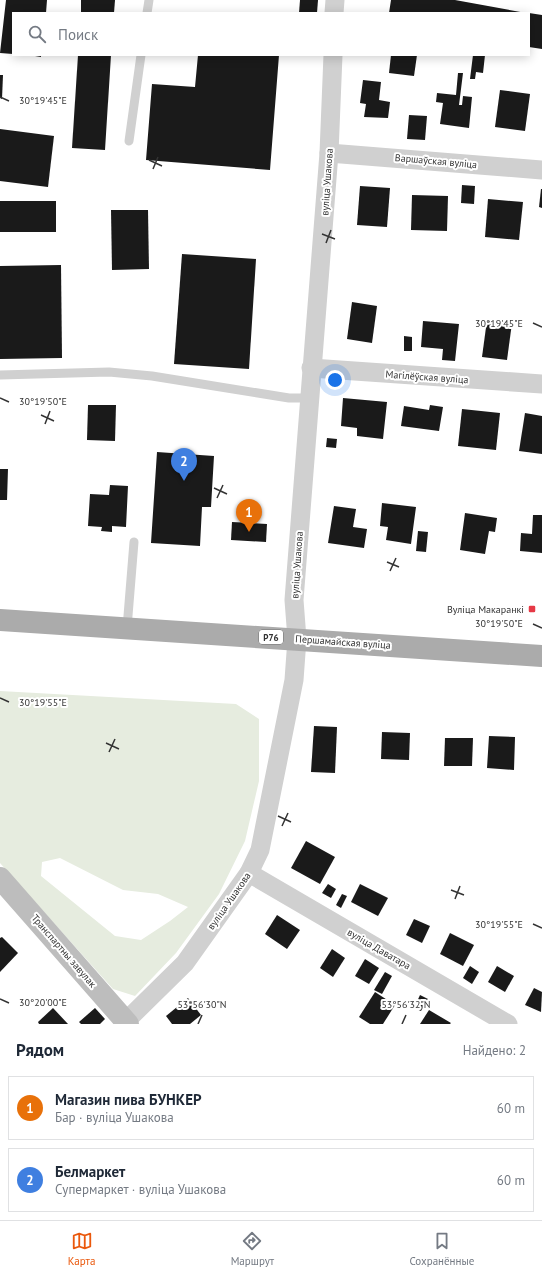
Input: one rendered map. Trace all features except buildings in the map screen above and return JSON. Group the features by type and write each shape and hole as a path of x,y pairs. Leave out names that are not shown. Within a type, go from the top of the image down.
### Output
{"main road":[{"name":"Першамайская вуліца","path":"0,620 542,656"},
{"name":"Транспартны завулак","path":"0,878 125,1023"}],"street":[{"path":"334,12 335,0"},
{"name":"вуліца Ушакова","path":"125,1023 185,963 249,873 261,842 294,680 297,639 294,600 329,153 333,56"},
{"name":"Варшаўская вуліца","path":"329,153 542,170"},
{"name":"Магілёўская вуліца","path":"311,368 542,384"},
{"name":"вуліца Даватара","path":"249,873 508,1024"}],"lane":[{"path":"147,12 149,0"},
{"path":"129,140 141,56"},
{"path":"0,375 109,372 152,376 289,398 309,398"},
{"path":"127,628 134,542"}],"shaded area":[{"path":"0,691 236,704 259,719 259,781 245,841 219,894 176,953 135,996 113,989 0,863","holes":["60,858 123,890 158,894 188,907 141,940 115,936 41,876 42,862"]}],"place":[{"name":"Белмаркет","path":"184,481"},
{"name":"Магазин пива БУНКЕР","path":"249,532"},
{"name":"Вуліца Макаранкі","path":"532,609"}]}
